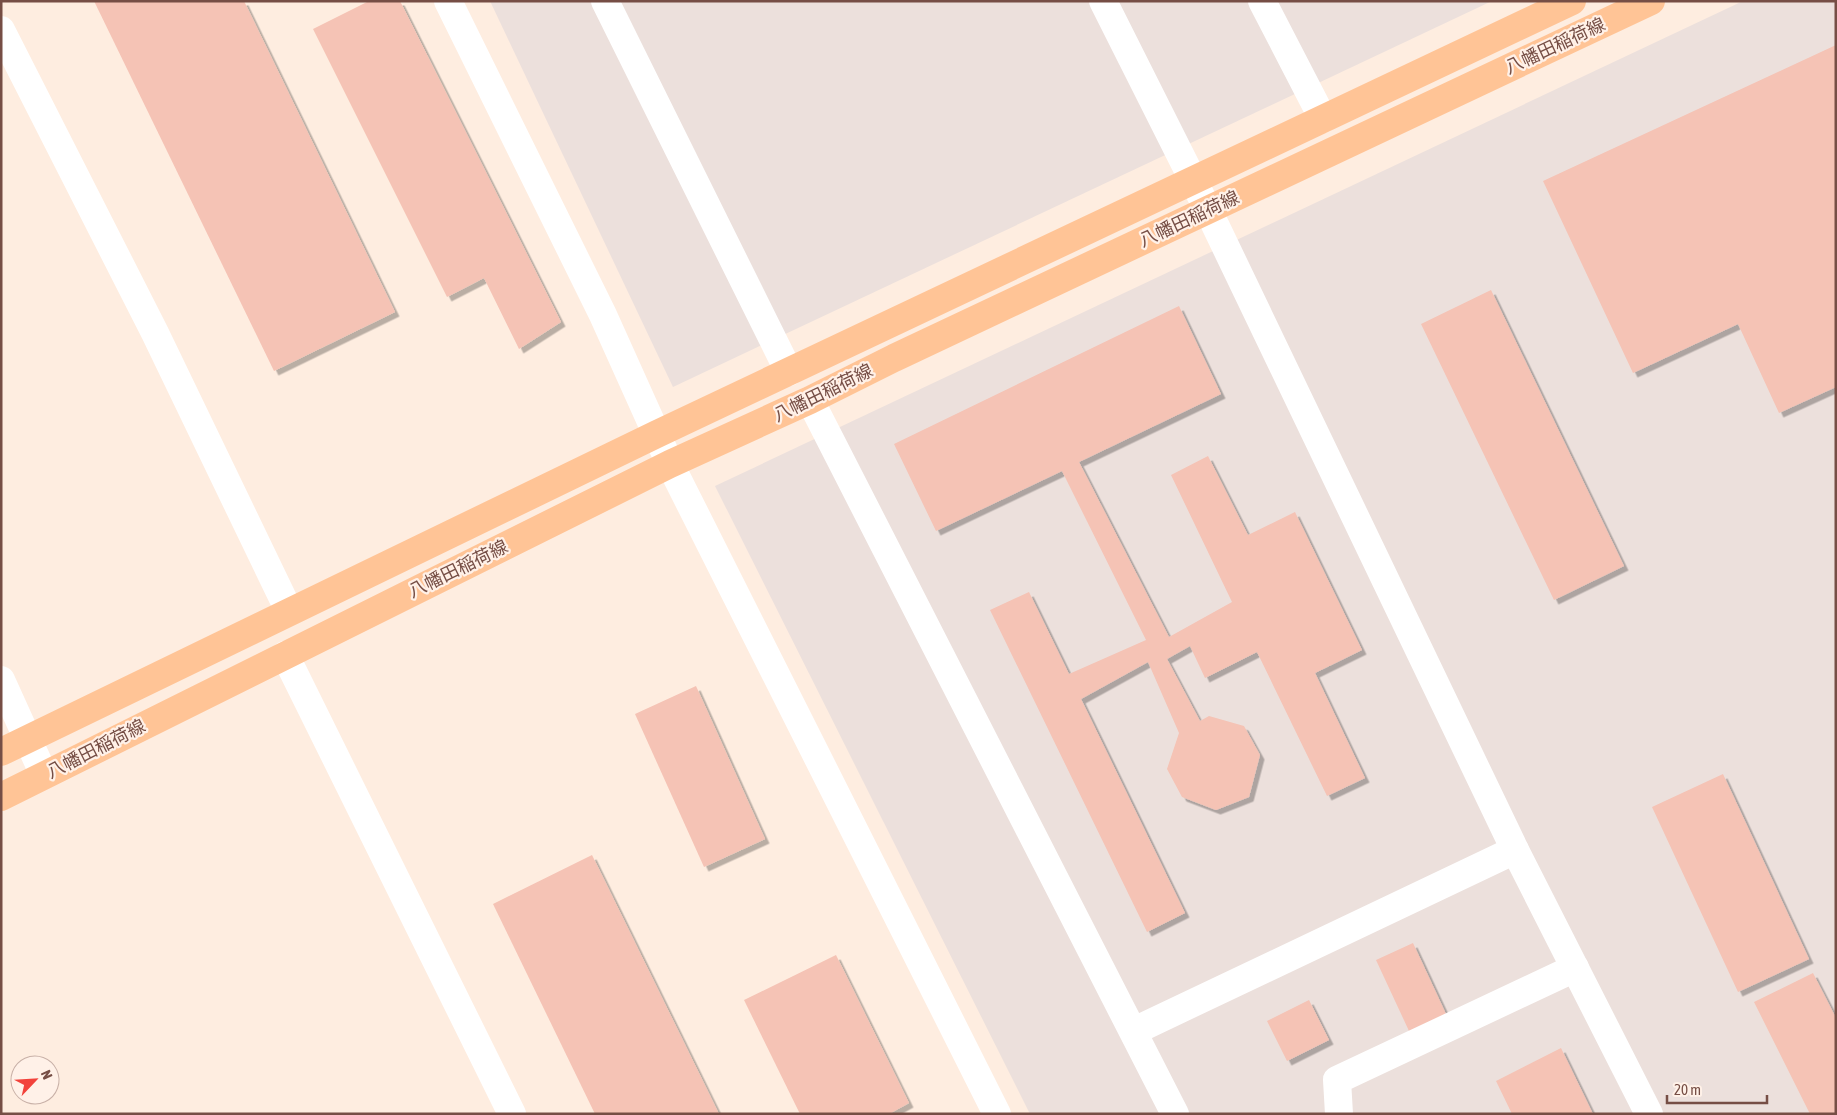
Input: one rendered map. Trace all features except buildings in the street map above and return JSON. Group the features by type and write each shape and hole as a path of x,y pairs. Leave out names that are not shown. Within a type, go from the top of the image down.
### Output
{"main road":[{"name":"八幡田稲荷線","path":"1,752 657,434 1572,1"},
{"name":"八幡田稲荷線","path":"1,797 670,464 810,400 894,358 1651,1"}],"street":[{"path":"448,1 603,315 670,464 997,1114"},
{"path":"605,1 789,372"},
{"path":"1103,1 1208,210 1515,850 1649,1114"},
{"path":"1262,1 1323,119"},
{"path":"1,30 155,333 289,611"},
{"path":"810,400 1175,1114"},
{"path":"285,655 512,1114"},
{"path":"1,680 29,738 44,775"},
{"path":"1134,1031 1515,850"},
{"path":"1339,1114 1337,1080 1575,968"}],"shaded area":[{"path":"490,1 1492,1 673,387"},
{"path":"1743,1 1836,1 1836,1114 1030,1114 715,486"}]}
